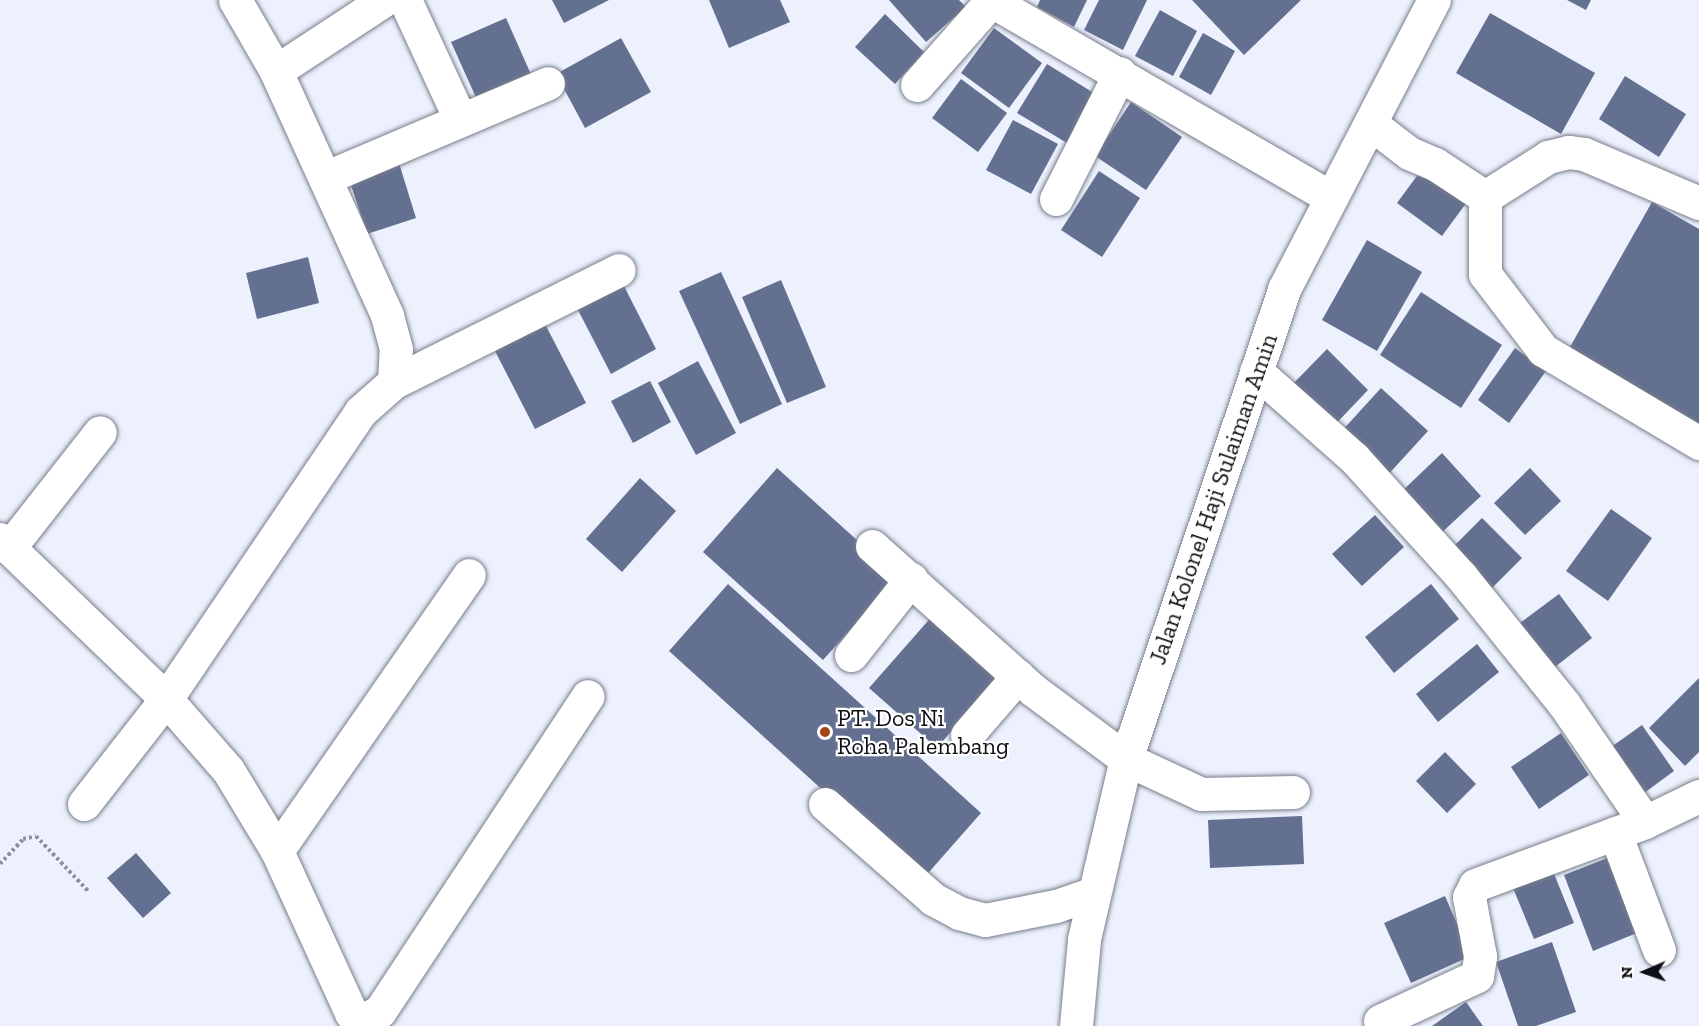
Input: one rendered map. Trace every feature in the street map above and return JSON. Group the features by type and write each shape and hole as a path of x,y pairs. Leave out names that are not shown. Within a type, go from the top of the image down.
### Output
{"street":[{"path":"235,0 276,71 327,177 387,315 396,349 394,382"},
{"path":"276,71 384,0"},
{"path":"405,0 460,119"},
{"name":"Jalan Kolonel Haji Sulaiman Amin","path":"1076,1026 1084,939 1126,759 1284,289 1434,0"},
{"path":"916,85 990,1 1120,73 1331,198"},
{"path":"1056,199 1120,73"},
{"path":"327,177 548,83"},
{"path":"1370,123 1409,153 1435,164 1485,197"},
{"path":"1485,197 1548,157 1568,152 1584,154 1699,203"},
{"path":"1485,197 1485,274 1543,350 1699,443"},
{"path":"84,804 166,699 360,412 394,382 619,270"},
{"path":"1256,372 1354,458 1461,576 1564,704 1645,822"},
{"path":"100,432 4,543 166,699 228,770 277,850 351,1013 364,1020 380,1011 588,696"},
{"path":"872,546 1018,676 1126,759 1201,794 1293,792"},
{"path":"277,850 469,575"},
{"path":"851,655 911,579"},
{"path":"967,735 1018,676"},
{"path":"1380,1020 1477,976 1480,956 1469,897 1475,885 1645,822 1699,796"},
{"path":"825,804 933,899 959,913 985,920 1056,906 1093,893"},
{"path":"1614,833 1659,950"}],"path":[{"path":"0,864 23,839 36,836 89,892"}],"building":[{"path":"552,0 609,0 564,23"},
{"path":"709,0 780,0 790,22 729,48"},
{"path":"889,0 959,0 966,7 926,42"},
{"path":"1040,0 1087,0 1074,27 1037,7"},
{"path":"1099,0 1147,0 1123,50 1084,30"},
{"path":"1192,0 1301,0 1244,55"},
{"path":"1567,0 1591,0 1586,10"},
{"path":"1160,10 1197,31 1173,76 1135,56"},
{"path":"1490,13 1595,73 1561,134 1456,73"},
{"path":"885,14 924,52 895,84 855,47"},
{"path":"506,18 533,79 478,102 451,42"},
{"path":"994,28 1042,63 1009,108 961,73"},
{"path":"1203,33 1235,51 1211,95 1179,77"},
{"path":"621,38 651,92 585,128 556,74"},
{"path":"1047,64 1097,95 1067,143 1017,113"},
{"path":"1625,76 1686,114 1659,157 1599,119"},
{"path":"961,79 1007,113 978,152 932,118"},
{"path":"1131,102 1182,137 1146,190 1095,156"},
{"path":"1013,120 1058,144 1031,194 986,170"},
{"path":"399,163 416,218 367,234 349,179"},
{"path":"1422,169 1467,202 1442,236 1397,203"},
{"path":"1099,171 1140,198 1102,257 1061,230"},
{"path":"1652,202 1699,229 1699,430 1566,354"},
{"path":"1367,240 1422,272 1377,351 1322,320"},
{"path":"308,257 319,303 257,319 246,273"},
{"path":"721,272 782,404 740,424 679,291"},
{"path":"781,280 826,387 787,403 742,297"},
{"path":"624,286 656,349 611,374 578,310"},
{"path":"1421,292 1502,345 1461,408 1380,355"},
{"path":"545,324 586,403 535,429 495,351"},
{"path":"1515,348 1546,371 1509,423 1478,400"},
{"path":"1327,349 1368,390 1328,432 1286,391"},
{"path":"698,361 736,433 696,455 658,383"},
{"path":"650,381 671,422 633,443 611,401"},
{"path":"1381,388 1428,431 1385,478 1339,434"},
{"path":"1442,453 1481,496 1437,537 1398,495"},
{"path":"777,468 898,577 823,660 703,552"},
{"path":"1530,468 1561,501 1525,535 1494,503"},
{"path":"640,478 676,511 622,572 586,539"},
{"path":"1611,509 1652,538 1608,601 1566,571"},
{"path":"1375,515 1404,547 1362,586 1332,554"},
{"path":"1482,518 1522,558 1486,594 1446,554"},
{"name":"PT. Dos Ni Roha Palembang","path":"728,584 981,813 922,880 669,651"},
{"path":"1431,584 1459,619 1394,673 1365,637"},
{"path":"1559,594 1592,638 1546,674 1512,629"},
{"path":"934,614 1001,673 937,748 869,688"},
{"path":"1477,644 1499,672 1438,722 1416,694"},
{"path":"1699,678 1699,752 1685,766 1649,728"},
{"path":"1642,725 1674,771 1640,796 1607,750"},
{"path":"1561,733 1589,775 1539,809 1511,767"},
{"path":"1445,752 1476,784 1447,813 1416,781"},
{"path":"1302,816 1304,864 1210,868 1208,820"},
{"path":"136,853 171,893 143,918 107,878"},
{"path":"1615,855 1644,930 1593,951 1564,875"},
{"path":"1548,859 1574,923 1534,939 1508,876"},
{"path":"1445,896 1471,956 1411,983 1384,923"},
{"path":"1552,942 1576,1012 1536,1026 1518,1026 1496,962"},
{"path":"1466,1002 1483,1026 1432,1026"}],"place":[{"name":"PT. Dos Ni Roha Palembang","path":"825,732"}]}
